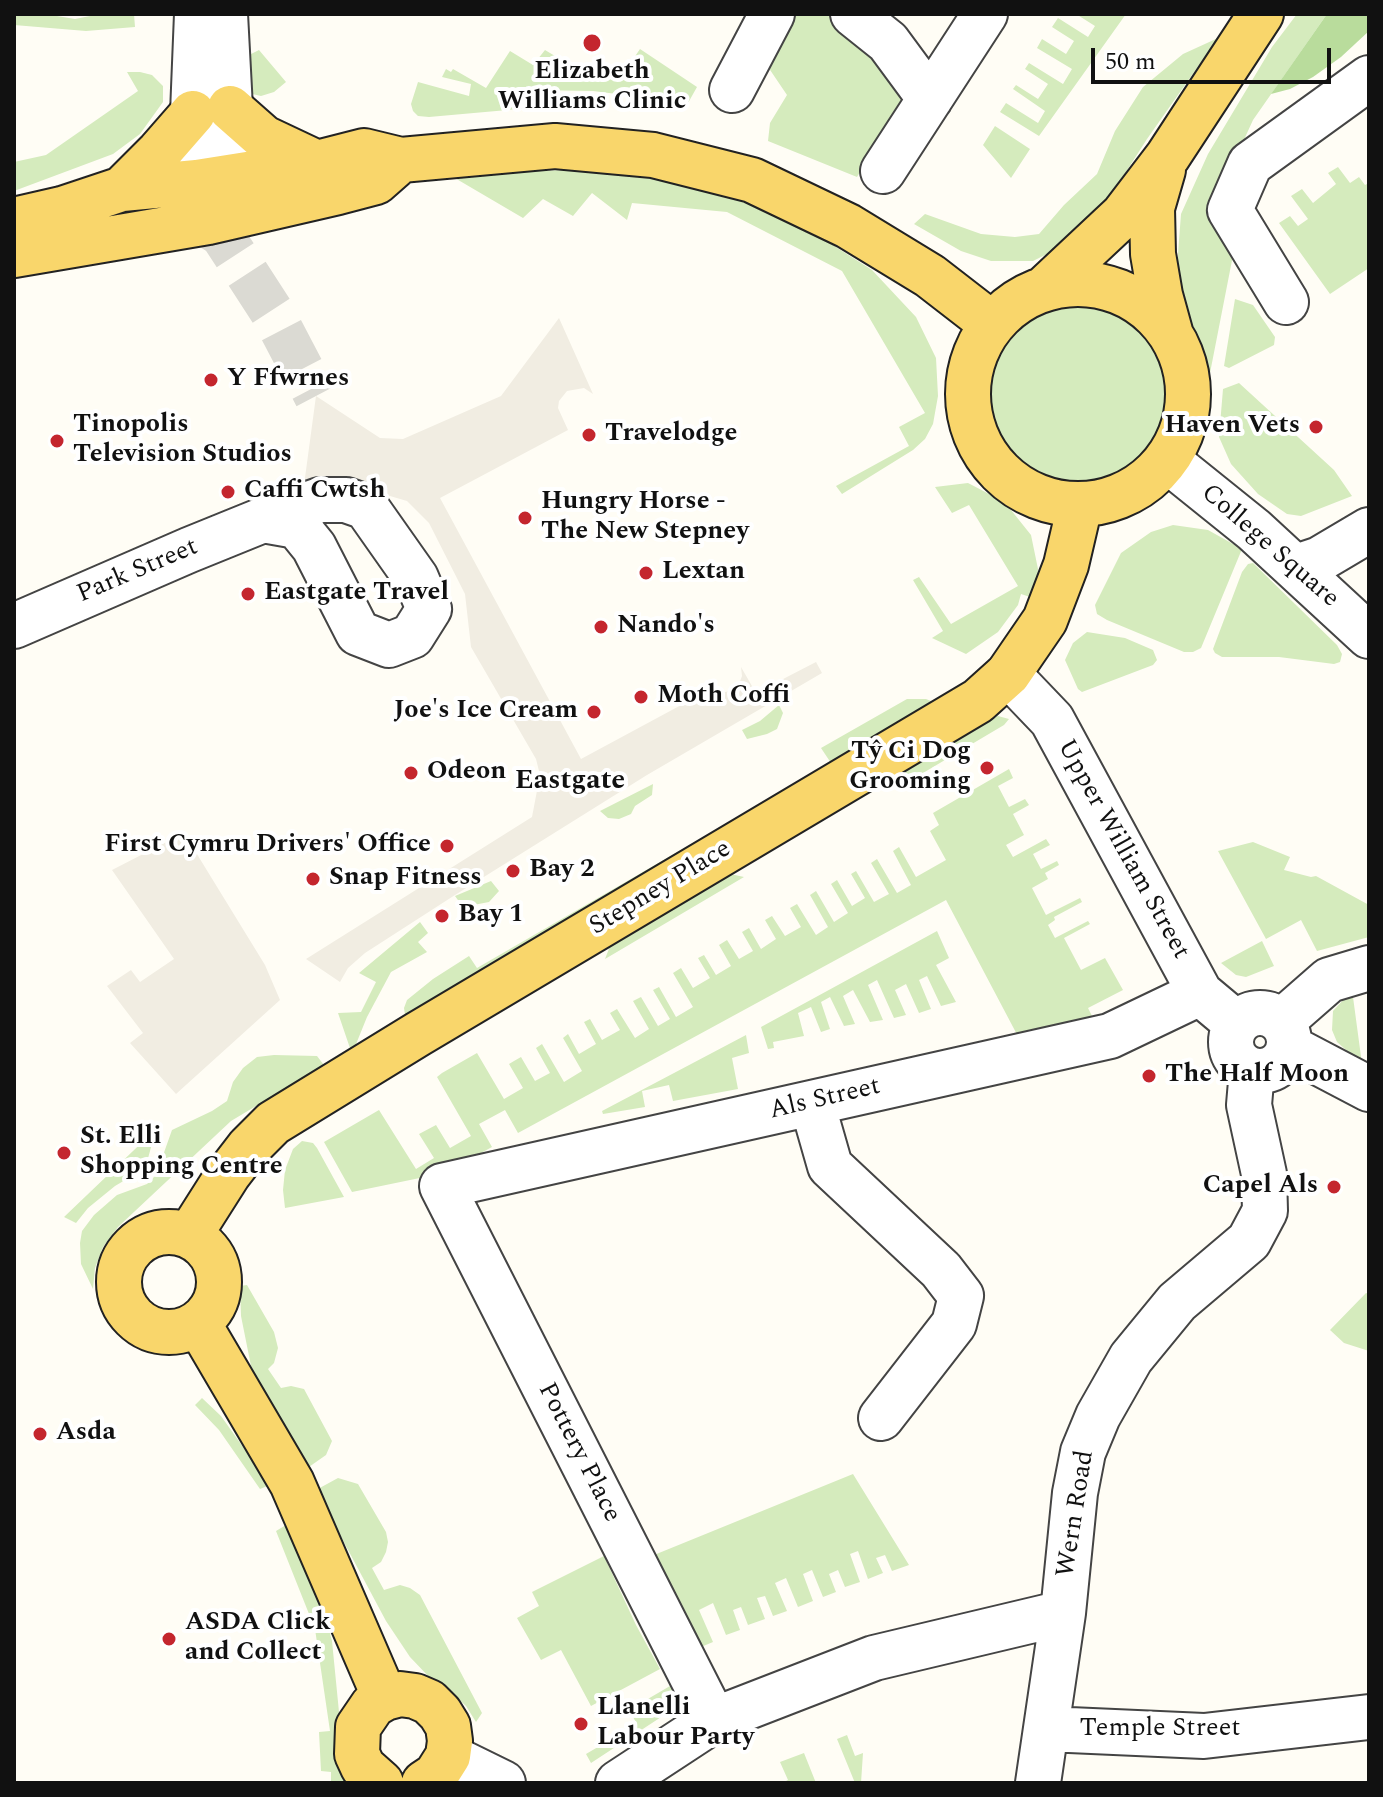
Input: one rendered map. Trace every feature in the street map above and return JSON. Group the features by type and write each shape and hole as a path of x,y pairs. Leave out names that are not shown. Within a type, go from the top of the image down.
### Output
{"main road":[{"path":"1044,289 1123,215 1168,156 1261,14"},
{"path":"122,189 159,152 212,110 317,163"},
{"path":"14,255 216,200 317,163 364,151 401,160 555,146 653,155 752,180 848,226 930,276 992,324"},
{"path":"1168,156 1152,208 1153,254 1160,295 1171,335 1183,359 1188,385 1187,411 1180,437 1167,460 1143,484 1113,499 1080,505 1046,501 1015,486 990,463 974,434 966,396 973,358 992,324 1015,303 1044,289 1092,285 1115,290 1137,301 1156,316 1171,335"},
{"path":"14,220 62,209 122,189 216,200 376,182 401,160"},
{"name":"Stepney Place","path":"189,1236 229,1173 273,1123 978,701 1008,674 1045,620 1066,565 1080,505"},
{"path":"173,1231 203,1244 213,1257 219,1273 219,1290 214,1305 198,1323 174,1332 157,1332 142,1325 125,1307 118,1283 120,1267 128,1252 140,1240 156,1233 173,1231"},
{"path":"198,1323 292,1483 385,1698"},
{"path":"381,1783 363,1767 357,1754 358,1727 364,1715 385,1698 400,1694 429,1702 448,1726 450,1741 436,1769"}],"street":[{"path":"732,90 772,14"},
{"path":"853,14 888,42 930,99"},
{"path":"883,171 985,14"},
{"path":"207,15 216,200"},
{"path":"1286,302 1230,210 1250,164 1369,78"},
{"name":"College Square","path":"1167,460 1296,567 1369,636"},
{"name":"Park Street","path":"14,626 263,520"},
{"path":"1296,567 1320,559 1369,530"},
{"name":"Upper William Street","path":"1008,674 1052,720 1200,993 1237,1024"},
{"path":"1369,968 1329,980 1285,1034 1280,1063 1271,1069 1252,1070 1237,1059 1233,1051 1233,1033 1237,1024 1253,1013 1264,1013 1285,1034 1369,1089"},
{"name":"Als Street","path":"442,1186 1110,1036 1200,993"},
{"name":"Wern Road","path":"1038,1783 1063,1613 1075,1493 1083,1452 1098,1416 1131,1358 1177,1302 1249,1241 1265,1211 1264,1174 1249,1105 1252,1070"},
{"path":"812,1103 830,1166 941,1270 961,1296 954,1324 881,1418"},
{"name":"Pottery Place","path":"442,1186 714,1720"},
{"path":"618,1783 714,1720 874,1658 1063,1613"},
{"name":"Temple Street","path":"1047,1729 1204,1736 1369,1717"},
{"path":"436,1769 503,1783"}],"green space":[{"path":"14,14 45,14 75,19 100,14 134,14 135,27 86,31 14,25"},
{"path":"792,14 824,14 865,32 904,101 857,177 768,141 770,123 787,95 764,61"},
{"path":"1076,14 1126,14 1039,136 1000,112 1006,103 1038,123 1045,111 1013,89 1016,85 1038,99 1048,84 1025,69 1029,63 1063,84 1072,69 1037,48 1042,39 1066,54 1074,41 1052,27 1058,18 1088,37 1095,26"},
{"path":"1297,14 1327,14 1253,120 1210,214 1235,245 1210,373 1181,302 1177,267 1181,214 1208,154 1272,47"},
{"path":"1327,14 1369,14 1369,31 1313,77 1290,89 1271,94"},
{"path":"1218,38 1099,214 1063,246 1033,261 991,261 961,251 914,224 925,214 981,234 1015,237 1039,234 1097,174 1115,131 1143,87 1183,54"},
{"path":"640,49 697,87 688,103 593,91 533,90 530,108 429,117 418,116 411,104 418,82 469,96 471,84 442,77 446,69 451,72 453,69 486,88 510,51 533,65 545,50 590,77 600,67 621,77"},
{"path":"259,50 286,82 274,92 261,96 248,93 247,56"},
{"path":"127,72 152,75 163,86 163,102 140,134 113,154 14,191 14,162 46,155 138,91"},
{"path":"995,126 1030,149 1011,178 983,145"},
{"path":"1338,167 1350,183 1359,177 1365,185 1369,183 1369,268 1330,294 1279,223 1290,216 1298,226 1308,219 1291,196 1302,189 1313,203 1336,184 1328,173"},
{"path":"565,170 666,180 754,202 806,228 872,270 916,317 936,358 938,396 933,424 925,439 913,450 842,494 836,486 909,446 899,427 925,413 842,271 727,212 632,203 627,220 592,193 573,216 543,199 523,218 448,174"},
{"path":"1235,299 1253,305 1275,337 1274,345 1229,368 1224,366"},
{"path":"1078,307 1095,308 1112,314 1141,333 1160,362 1166,379 1166,413 1160,430 1141,459 1112,478 1095,484 1078,485 1061,484 1044,478 1015,459 996,430 990,413 989,396 990,379 996,362 1015,333 1044,314 1061,308"},
{"path":"1239,383 1334,470 1352,496 1301,516 1287,514 1258,494 1231,464 1219,437 1223,389"},
{"path":"968,483 1011,510 1031,535 1038,569 1036,599 1021,594 1018,605 998,632 966,654 932,638 943,631 913,580 919,577 951,624 1018,586 969,505 952,513 935,487"},
{"path":"1173,525 1208,530 1242,549 1201,648 1193,652 1184,652 1107,620 1097,614 1095,605 1121,553 1151,532"},
{"path":"1253,563 1337,645 1342,654 1340,662 1334,664 1279,657 1222,657 1215,653 1213,649 1242,572"},
{"path":"1087,632 1125,638 1153,650 1157,660 1153,665 1082,692 1065,660 1073,643"},
{"path":"907,699 926,699 941,705 410,1019 405,1015 407,1000 469,956 477,968 831,763 821,748"},
{"path":"779,705 783,713 777,729 747,739 742,730 760,721"},
{"path":"998,716 1009,719 1004,725 896,789 905,768 984,719"},
{"path":"1009,769 1013,778 998,786 1009,807 1025,799 1029,805 1013,814 1024,835 1006,845 1013,857 1046,839 1050,845 1033,854 1041,869 1057,861 1059,865 1045,873 1048,879 1032,888 1046,915 1080,898 1082,902 1054,917 1055,920 1048,925 1055,938 1088,921 1090,924 1064,938 1081,970 1105,958 1123,990 1088,1008 1096,1024 1022,1044 946,900 518,1133 505,1110 479,1124 492,1147 444,1173 352,1192 324,1142 379,1110 416,1169 434,1158 419,1134 436,1125 450,1148 471,1136 437,1077 442,1073 477,1053 504,1099 523,1088 509,1064 521,1057 535,1081 550,1073 536,1048 542,1044 564,1082 582,1071 563,1038 568,1034 579,1054 596,1044 584,1022 590,1019 602,1040 620,1030 610,1013 617,1009 635,1038 649,1029 633,1001 641,997 658,1026 670,1019 653,990 659,987 676,1017 693,1007 673,973 681,968 693,988 710,978 698,958 704,955 716,975 731,966 719,945 727,940 739,959 753,951 742,932 749,928 761,949 776,939 765,920 772,916 785,936 801,927 790,908 797,904 816,935 828,927 810,895 816,891 834,922 848,913 831,884 837,880 852,906 865,898 851,874 856,871 874,902 889,894 871,863 877,859 897,893 911,885 893,851 899,847 916,877 946,860 930,831 939,825 933,813"},
{"path":"653,784 652,795 635,806 631,814 619,819 608,818 600,811"},
{"path":"1253,842 1290,857 1284,870 1316,876 1369,905 1369,937 1317,951 1301,920 1266,939 1218,851"},
{"path":"726,873 744,877 605,959 612,941"},
{"path":"491,881 499,891 489,902 463,907 455,896"},
{"path":"420,922 428,933 418,942 427,952 391,972 352,1054 338,1013 361,1012 376,982 359,973"},
{"path":"937,931 949,958 936,965 956,1002 941,1006 927,976 919,980 931,1009 919,1013 906,984 895,990 906,1015 894,1018 877,980 868,985 883,1020 870,1022 853,990 843,996 855,1024 844,1026 830,997 821,1002 830,1029 821,1032 811,1007 798,1013 804,1036 773,1042 774,1048 768,1049 761,1027"},
{"path":"1262,941 1274,966 1246,977 1236,975 1221,963"},
{"path":"1353,997 1362,1064 1337,1042 1332,1030 1333,1011 1345,998"},
{"path":"746,1035 749,1053 732,1058 738,1089 673,1101 669,1085 642,1091 645,1107 603,1114 602,1111"},
{"path":"317,1056 327,1069 281,1091 231,1121 118,1227 103,1247 95,1268 93,1289 81,1264 80,1243 82,1231 94,1215 117,1195 147,1184 156,1175 172,1130 227,1101 233,1082 243,1068 257,1057"},
{"path":"156,1129 142,1170 115,1186 88,1208 76,1223 64,1217"},
{"path":"302,1141 313,1143 317,1148 344,1197 285,1208 285,1170 293,1149"},
{"path":"247,1285 274,1332 278,1348 274,1363 268,1369 281,1388 291,1386 304,1389 332,1441 326,1455 306,1469 251,1366 241,1316 240,1286"},
{"path":"1366,1293 1369,1294 1369,1351 1344,1343 1330,1330"},
{"path":"202,1398 221,1416 270,1485 260,1489 219,1430 195,1405"},
{"path":"853,1474 909,1565 892,1571 885,1555 876,1558 883,1573 868,1579 858,1551 850,1554 860,1582 845,1587 838,1570 829,1574 836,1592 823,1597 812,1570 803,1574 813,1601 798,1607 786,1578 775,1583 787,1611 773,1616 765,1596 757,1598 765,1619 748,1625 741,1607 733,1610 740,1630 726,1635 713,1603 699,1610 713,1642 701,1647 654,1555"},
{"path":"338,1478 358,1484 386,1532 386,1552 381,1562 372,1568 384,1590 400,1585 420,1595 482,1713 476,1722 466,1706 443,1685 430,1678 410,1657 386,1621 316,1490"},
{"path":"291,1522 315,1576 332,1641 346,1783 331,1783 331,1772 321,1771 319,1732 330,1731 315,1629 276,1531"},
{"path":"604,1556 660,1669 591,1706 561,1650 541,1660 517,1618 539,1606 532,1592"},
{"path":"670,1686 681,1704 591,1763 586,1754 637,1724 629,1710"},
{"path":"847,1735 855,1756 863,1753 861,1783 855,1783 837,1739"},
{"path":"804,1753 816,1783 782,1783 788,1780 780,1762"}],"shaded area":[{"path":"559,318 593,394 584,388 567,391 558,408 568,430 440,498 581,759 709,690 726,692 739,684 741,667 756,693 816,662 822,673 647,775 455,895 365,953 348,968 340,982 306,959 532,817 540,775 536,759 471,647 465,594 429,523 407,501 373,491 302,500 316,396 380,438 403,439 501,396"},
{"path":"184,833 265,965 280,1000 176,1094 130,1043 143,1033 107,986 131,970 140,982 174,959 112,870"}],"tunnel":[{"path":"208,222 222,235 272,312 316,396"}],"place":[{"name":"Elizabeth Williams Clinic","path":"592,43"},
{"name":"Y Ffwrnes","path":"211,380"},
{"name":"Haven Vets","path":"1316,427"},
{"name":"Travelodge","path":"589,435"},
{"name":"Tinopolis Television Studios","path":"57,441"},
{"name":"Caffi Cwtsh","path":"228,492"},
{"name":"Hungry Horse - The New Stepney","path":"525,518"},
{"name":"Lextan","path":"646,573"},
{"name":"Eastgate Travel","path":"248,594"},
{"name":"Nando's","path":"601,627"},
{"name":"Moth Coffi","path":"641,697"},
{"name":"Joe's Ice Cream","path":"594,712"},
{"name":"Tŷ Ci Dog Grooming","path":"987,768"},
{"name":"Odeon","path":"411,773"},
{"name":"First Cymru Drivers' Office","path":"447,846"},
{"name":"Bay 2","path":"513,871"},
{"name":"Snap Fitness","path":"313,879"},
{"name":"Bay 1","path":"442,916"},
{"name":"The Half Moon","path":"1149,1076"},
{"name":"St. Elli Shopping Centre","path":"64,1153"},
{"name":"Capel Als","path":"1334,1187"},
{"name":"Asda","path":"40,1434"},
{"name":"ASDA Click and Collect","path":"169,1639"},
{"name":"Llanelli Labour Party","path":"581,1724"}],"district":[{"name":"Eastgate","path":"570,783"}]}
